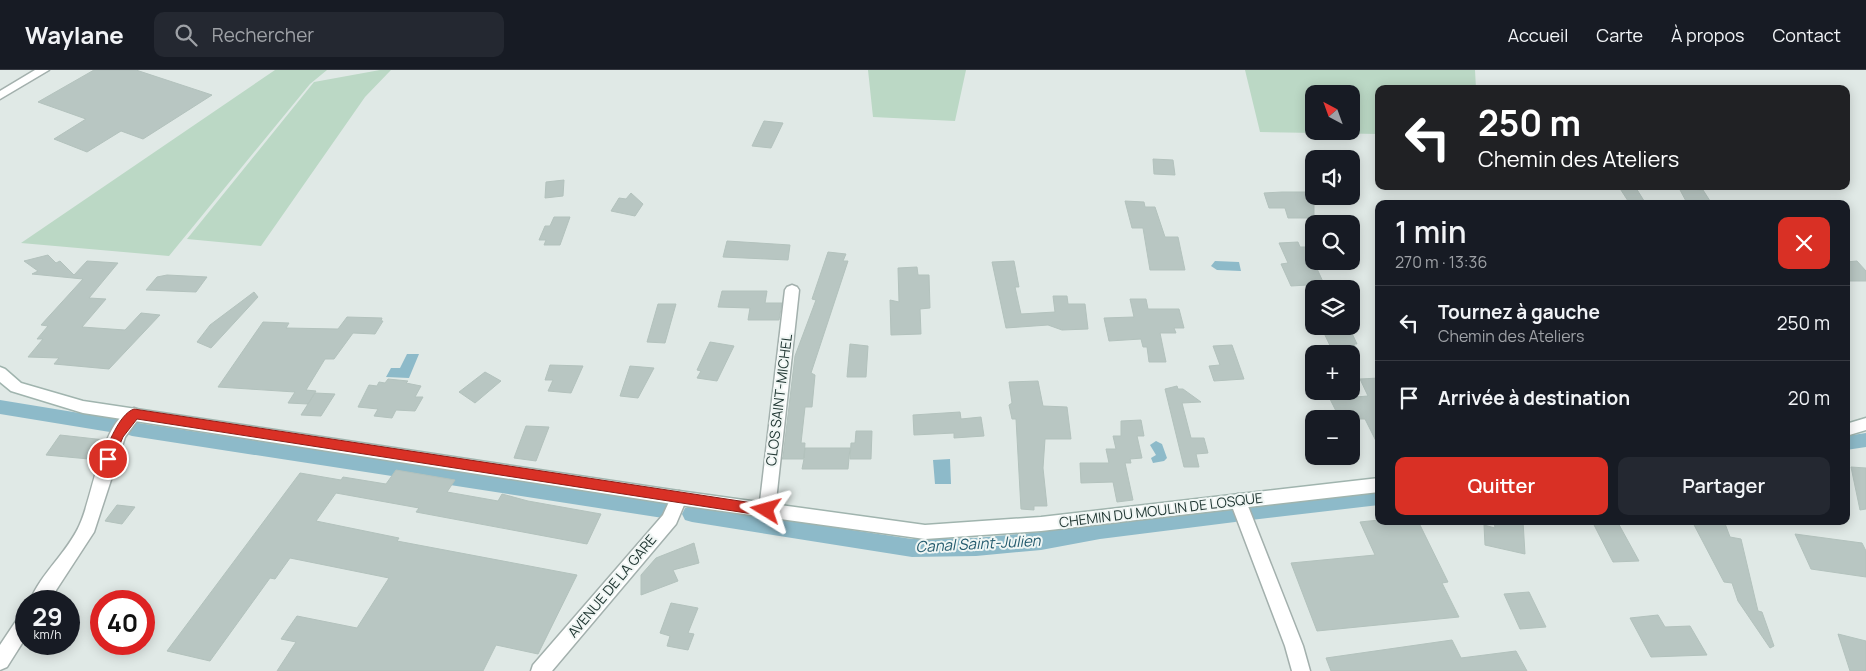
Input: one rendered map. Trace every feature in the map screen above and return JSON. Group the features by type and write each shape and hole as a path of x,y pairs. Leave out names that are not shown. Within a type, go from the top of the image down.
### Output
{"street":[{"path":"0,96 43,70"},
{"name":"CLOS SAINT-MICHEL","path":"766,510 792,290"},
{"name":"CHEMIN DU MOULIN DE LOSQUE","path":"0,373 16,387 83,408 679,498 925,532 1241,510 1375,486"},
{"path":"46,590 88,527 108,459 118,434 132,416"},
{"path":"1850,429 1866,424"},
{"name":"AVENUE DE LA GARE","path":"540,671 670,518 679,498"},
{"path":"1241,510 1294,646 1301,671"},
{"path":"0,661 15,637"}],"green space":[{"path":"275,70 327,70 310,84 169,256 21,243"},
{"path":"380,70 391,70 365,97 261,246 187,239 314,82"},
{"path":"868,70 966,70 955,121 873,117"},
{"path":"1245,70 1475,70 1476,85 1375,85 1375,134 1360,134 1360,85 1305,85 1305,133 1260,132"}],"water":[{"path":"1215,261 1239,262 1241,271 1217,270 1211,266"},
{"path":"407,354 419,354 409,378 386,377 391,368 400,368"},
{"path":"1156,441 1162,444 1167,458 1164,461 1153,463 1151,458 1156,455 1150,445"},
{"path":"950,459 951,484 935,484 933,460"}],"building":[{"path":"94,70 136,70 212,95 143,139 121,131 87,152 54,139 86,119 38,102"},
{"path":"764,121 783,123 771,148 752,146"},
{"path":"1153,159 1173,160 1175,175 1154,174"},
{"path":"564,180 563,196 545,198 546,182"},
{"path":"1621,190 1637,190 1644,200 1627,200"},
{"path":"1680,190 1703,190 1709,200 1685,200"},
{"path":"1305,192 1305,205 1314,205 1314,215 1305,215 1305,218 1288,218 1285,208 1269,208 1264,193"},
{"path":"631,193 643,204 635,216 611,211 619,198 626,199"},
{"path":"1125,201 1144,202 1145,207 1155,207 1165,237 1178,237 1185,270 1150,270 1143,228 1132,228"},
{"path":"554,217 570,217 560,245 544,245 546,240 539,240 545,226 550,226"},
{"path":"727,241 790,245 788,260 723,257"},
{"path":"1298,242 1300,247 1305,247 1305,270 1318,270 1322,280 1305,280 1305,285 1291,286 1281,264 1288,263 1279,243"},
{"path":"828,252 846,254 843,261 848,261 811,373 815,375 812,407 805,407 801,443 805,443 804,458 805,448 850,448 848,469 802,469 804,459 782,459 795,356 816,300 812,299"},
{"path":"48,255 56,263 60,261 74,275 87,261 118,263 89,298 106,299 82,327 125,330 141,313 160,315 109,369 54,364 59,358 28,357 43,339 37,339 48,326 41,325 83,279 32,274 38,271 24,261"},
{"path":"1014,261 1019,287 1015,287 1021,314 1055,312 1053,296 1067,296 1068,304 1085,304 1088,329 1062,330 1048,325 1006,328 992,262"},
{"path":"1857,261 1866,271 1866,281 1850,281 1850,262"},
{"path":"917,267 918,275 929,275 930,308 920,309 921,334 891,335 890,300 899,302 898,268"},
{"path":"167,275 207,277 196,292 146,290 157,277"},
{"path":"722,291 767,291 765,303 782,303 779,320 748,320 750,308 718,307"},
{"path":"254,292 258,297 211,348 197,342 210,325"},
{"path":"1130,299 1146,299 1148,309 1179,309 1184,328 1174,328 1176,333 1160,333 1166,362 1149,362 1147,347 1143,347 1141,339 1109,341 1104,318 1134,317"},
{"path":"658,304 676,304 665,343 647,342"},
{"path":"347,317 382,318 381,321 383,321 375,334 353,333 334,359 325,359 306,390 316,391 308,404 288,403 295,392 218,387 263,322 289,323 286,328 338,329"},
{"path":"1325,335 1353,335 1357,344 1354,345 1330,345"},
{"path":"710,342 734,346 717,381 697,378 701,371 697,370"},
{"path":"850,344 868,346 866,377 847,377"},
{"path":"1232,345 1244,379 1214,381 1209,366 1220,365 1213,346"},
{"path":"550,365 583,366 571,393 548,391 553,380 545,380"},
{"path":"630,366 654,368 638,398 620,396"},
{"path":"485,372 501,381 475,403 459,392"},
{"path":"1375,378 1375,439 1365,419 1360,419 1360,410 1336,410 1330,400 1360,400 1360,397 1368,396 1360,379"},
{"path":"388,379 408,381 406,383 421,386 415,397 423,397 415,411 396,410 392,418 374,416 378,409 358,407 369,385 377,386 379,382 385,383"},
{"path":"1038,381 1043,406 1067,407 1071,439 1045,439 1043,468 1047,506 1034,506 1034,510 1021,509 1016,419 1012,419 1009,405 1012,403 1009,382"},
{"path":"1177,386 1178,389 1183,389 1201,402 1182,403 1191,438 1204,438 1208,453 1196,454 1199,467 1184,467 1165,389"},
{"path":"315,393 335,394 321,416 301,415"},
{"path":"960,412 961,419 981,417 984,436 954,438 954,433 914,435 913,415"},
{"path":"1141,420 1144,436 1137,436 1142,458 1130,459 1131,463 1125,463 1133,500 1117,502 1113,482 1081,483 1080,463 1109,463 1106,449 1116,449 1113,436 1121,436 1121,421"},
{"path":"526,426 549,427 536,461 514,458"},
{"path":"856,431 872,431 871,459 850,459 851,443 855,443"},
{"path":"60,435 105,440 100,452 92,454 89,459 46,455"},
{"path":"1851,467 1866,468 1866,509 1860,510"},
{"path":"396,470 455,480 447,492 498,501 502,494 528,501 601,514 587,544 416,512 419,508 336,493 316,521 399,538 397,541 577,575 538,654 496,645 483,671 277,671 296,642 281,639 297,616 357,628 389,578 290,558 275,579 270,578 210,661 167,651 300,473 341,480 343,477 386,484"},
{"path":"117,505 135,507 122,524 105,521"},
{"path":"1375,520 1375,525 1420,525 1448,582 1442,583 1459,617 1317,631 1291,563 1375,555 1360,522"},
{"path":"1484,525 1495,528 1495,525 1523,525 1525,554 1485,545"},
{"path":"1594,525 1619,525 1639,561 1613,562"},
{"path":"1694,525 1726,525 1730,537 1741,539 1758,611 1762,612 1774,646 1770,648 1738,601 1732,583 1724,582"},
{"path":"1795,534 1862,543 1866,551 1866,577 1811,569"},
{"path":"694,543 699,563 673,570 678,581 641,595 641,575 656,558"},
{"path":"1529,592 1546,627 1520,629 1504,594"},
{"path":"671,603 698,608 688,633 694,634 688,650 667,646 670,636 660,633"},
{"path":"1658,615 1665,627 1690,626 1707,655 1651,657 1630,618"},
{"path":"1838,634 1866,641 1866,671 1850,671"},
{"path":"1452,640 1461,658 1516,651 1527,671 1331,671 1326,658"}],"waterway":[{"name":"Canal Saint-Julien","path":"0,407 116,426"},
{"name":"Canal Saint-Julien","path":"132,429 663,510"},
{"name":"Canal Saint-Julien","path":"1850,442 1866,440"},
{"name":"Canal Saint-Julien","path":"1251,512 1375,497"},
{"name":"Canal Saint-Julien","path":"692,514 912,548 976,547 1041,541 1100,530 1235,514"}],"route":[{"path":"108,459 118,434 134,414 766,510"}]}
